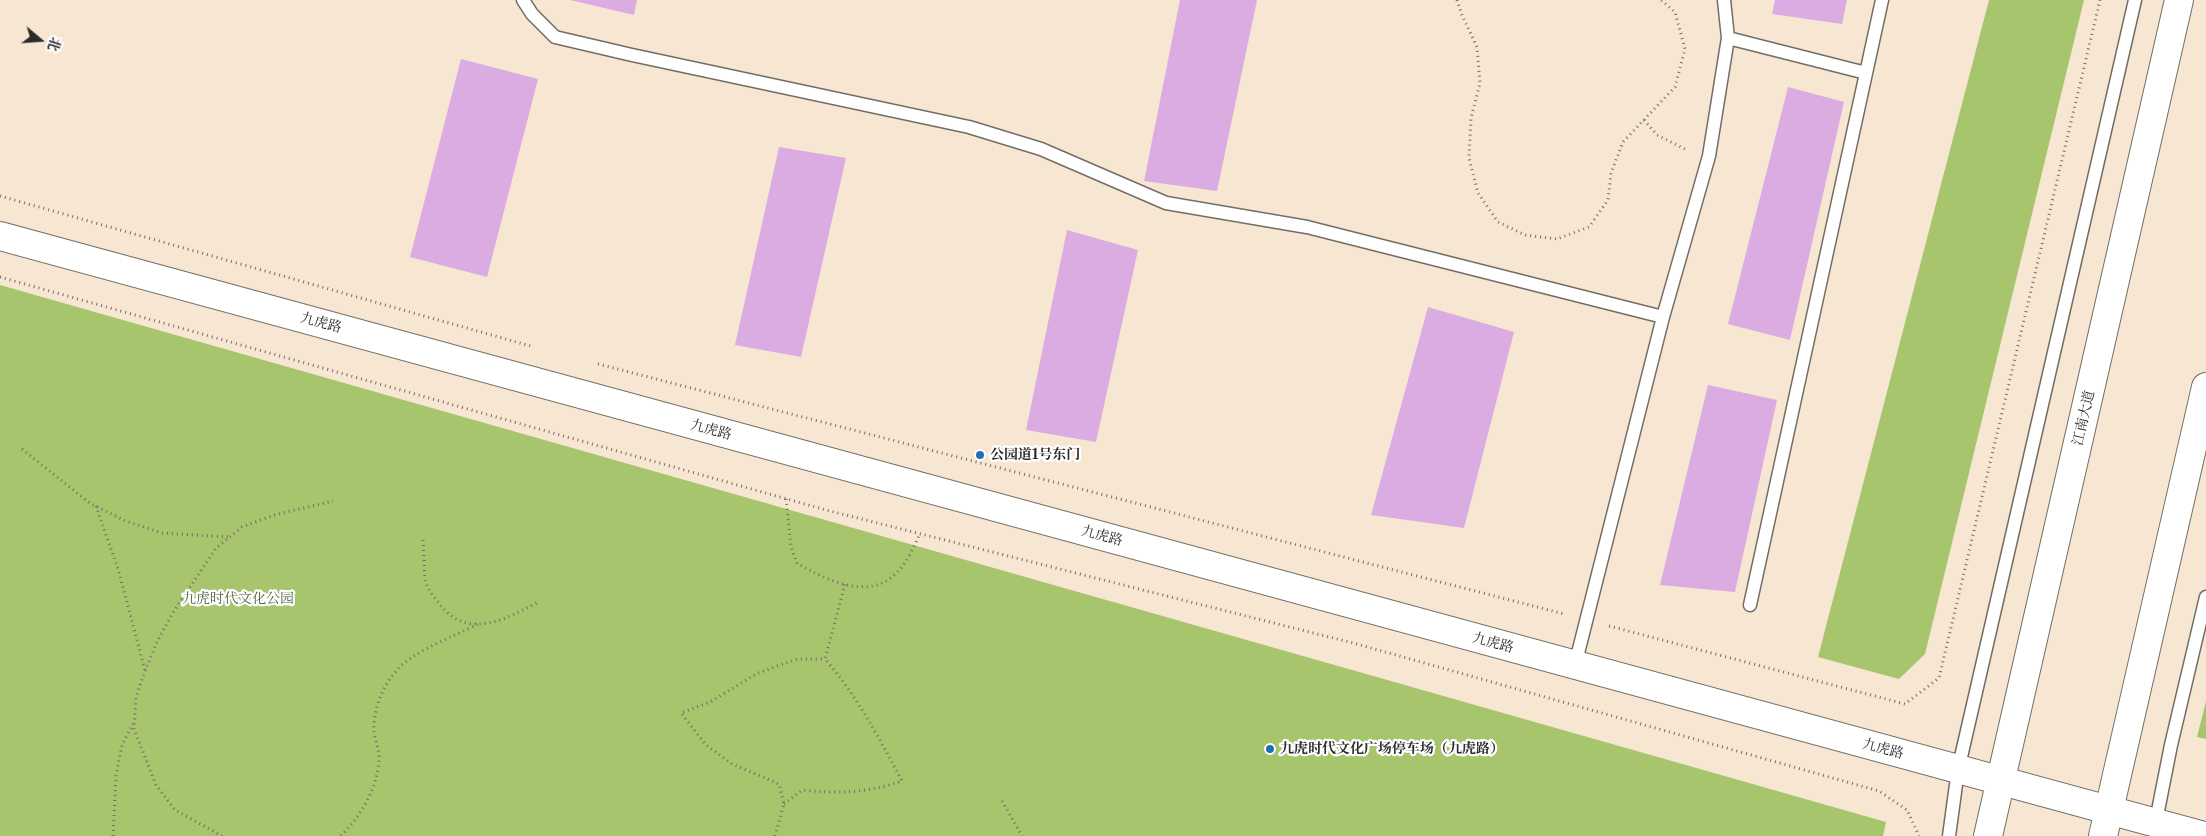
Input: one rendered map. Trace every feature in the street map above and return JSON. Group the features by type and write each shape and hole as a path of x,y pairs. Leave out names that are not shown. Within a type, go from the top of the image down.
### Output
{"main road":[{"name":"江南大道","path":"1988,836 2180,0"},
{"name":"九虎路","path":"0,236 1958,770 2000,782 2106,824 2204,836"},
{"path":"2106,824 2206,386"}],"lane":[{"path":"523,0 532,14 555,37 632,56 969,127 1041,148 1166,204 1307,228 1663,317"},
{"path":"1575,665 1663,317 1709,156 1728,38 1724,0"},
{"path":"1750,605 1882,0"},
{"path":"1949,836 1958,770 2135,0"},
{"path":"1728,38 1866,73"},
{"path":"2155,830 2172,745 2206,598"}],"path":[{"path":"1457,0 1477,46 1480,83 1471,118 1469,158 1478,193 1498,222 1525,235 1557,239 1589,227 1608,200 1611,173 1623,142 1676,87 1685,49 1674,12 1661,0"},
{"path":"591,362 1905,704 1939,678 2100,0"},
{"path":"1644,120 1657,135 1685,150 1709,156"},
{"path":"0,196 543,349"},
{"path":"0,278 786,499 1357,644 1880,791 1907,810 1919,836"},
{"path":"22,449 27,455 96,506 126,521 162,533 229,537"},
{"path":"786,499 791,547 796,563 816,574 845,584 875,587 894,576 907,560 920,534"},
{"path":"222,836 175,810 156,785 134,729 136,697 157,642 174,611 216,548 242,527 274,514 333,501"},
{"path":"96,506 118,569 145,671"},
{"path":"423,540 425,580 443,609 458,620 478,624 492,624 512,617 538,602"},
{"path":"824,660 845,584"},
{"path":"341,836 353,824 367,803 375,782 379,758 374,730 377,704 388,681 399,667 414,656 478,624"},
{"path":"775,836 784,804 779,784 732,764 706,745 681,713 710,702 758,673 780,664 798,659 824,660 846,684 866,714 902,780 878,789 835,794 802,790 784,804"},
{"path":"113,836 116,775 122,745 135,719"},
{"path":"1002,800 1022,836"}],"green space":[{"path":"1989,0 2084,0 1925,654 1899,679 1818,657"},
{"name":"九虎时代文化公园","path":"0,285 1886,822 1883,836 0,836"},
{"path":"2206,701 2206,739 2197,737"}],"building":[{"path":"570,0 637,0 634,15"},
{"path":"1180,0 1257,0 1217,191 1144,181"},
{"path":"1775,0 1847,0 1842,24 1772,14"},
{"path":"461,59 538,79 487,277 410,257"},
{"path":"1788,87 1844,102 1790,340 1728,324"},
{"path":"779,147 846,158 801,357 735,345"},
{"path":"1067,230 1138,250 1096,442 1026,430"},
{"path":"1428,307 1514,332 1464,528 1371,515"},
{"path":"1708,385 1777,400 1735,592 1660,585"}],"place":[{"name":"公园道1号东门","path":"980,455"},
{"name":"九虎时代文化广场停车场（九虎路）","path":"1270,749"}]}
